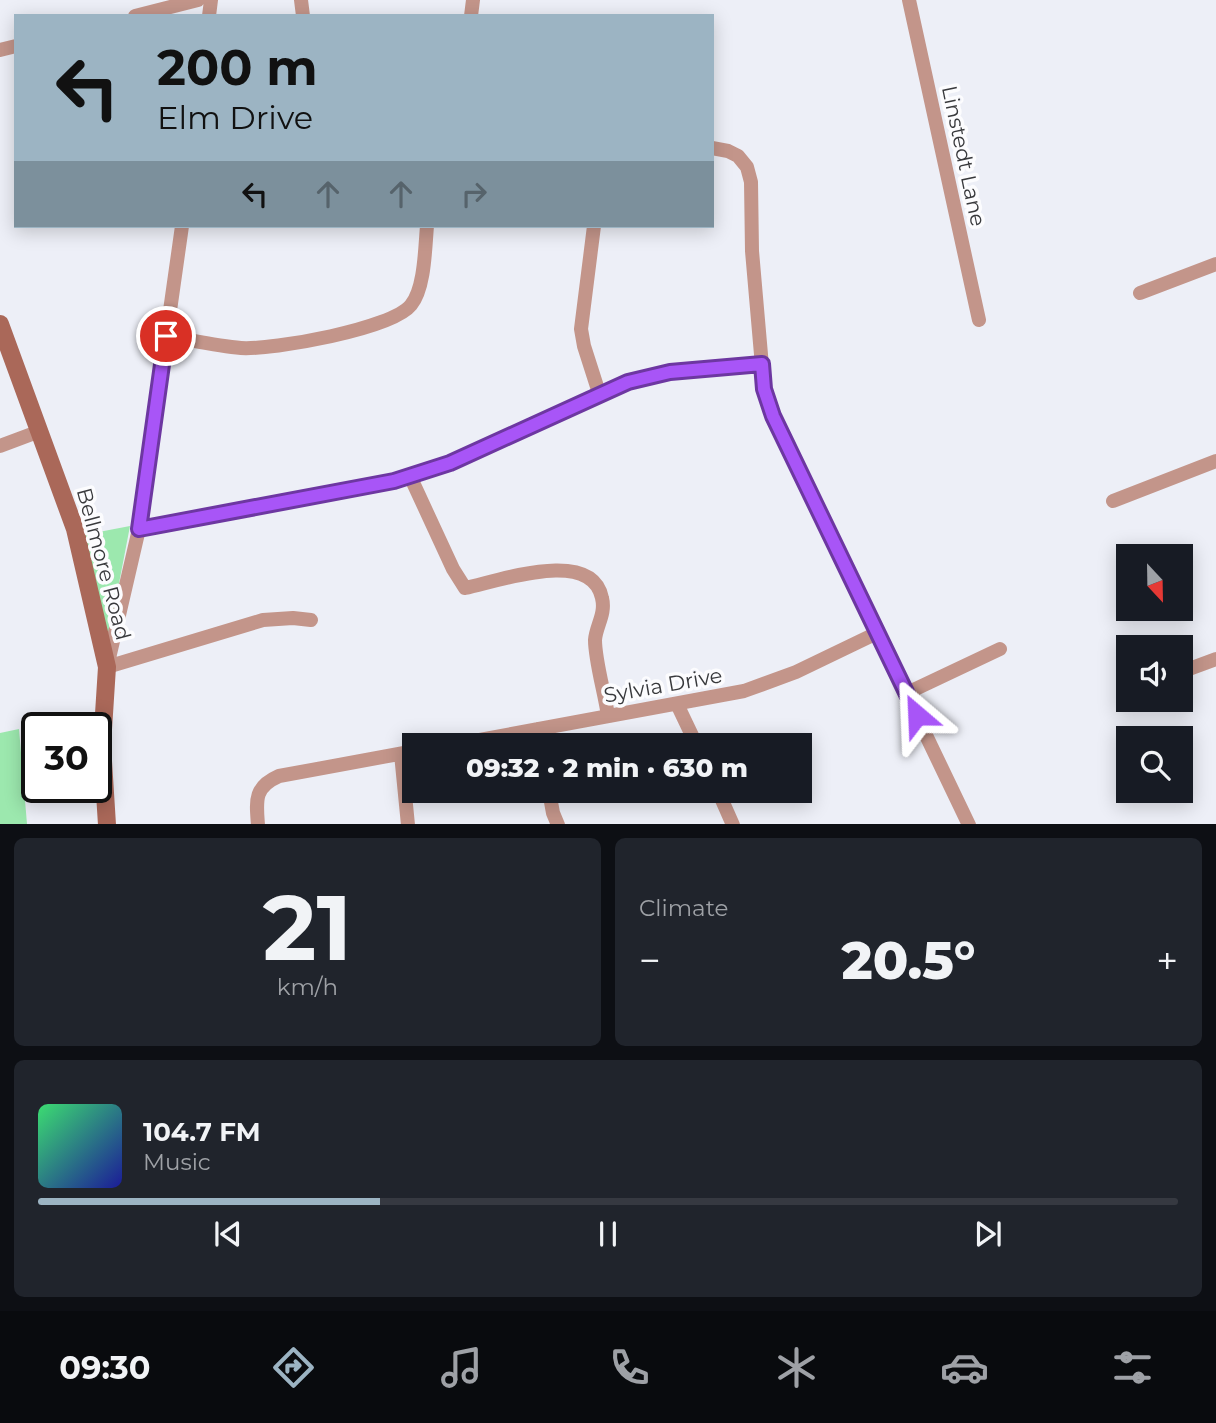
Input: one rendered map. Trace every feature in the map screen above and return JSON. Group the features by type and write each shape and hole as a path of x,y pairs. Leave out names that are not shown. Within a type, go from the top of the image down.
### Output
{"main road":[{"name":"Bellmore Road","path":"0,324 75,529 107,667 102,745 107,824"}],"street":[{"path":"143,14 198,0"},
{"name":"Linstedt Lane","path":"909,0 979,320"},
{"path":"714,148 738,156 747,167 751,182 752,251 764,389 773,416 970,824"},
{"path":"182,228 139,529 107,667 263,620 311,620"},
{"path":"166,336 241,348 272,347 345,333 394,316 411,305 418,289 427,228"},
{"path":"594,228 581,329 600,396"},
{"path":"1140,293 1216,264"},
{"path":"139,529 394,481 450,463 628,382 670,372 762,364"},
{"path":"0,446 40,431"},
{"path":"1113,501 1216,461"},
{"path":"410,476 453,569 465,588 568,569 585,574 595,583 603,601 603,615 595,639 608,716"},
{"name":"Sylvia Drive","path":"517,733 744,691 767,684 877,633"},
{"path":"907,693 1000,649"},
{"path":"1193,668 1216,659"},
{"path":"677,704 690,733"},
{"path":"538,729 539,733"},
{"path":"258,824 258,794 267,781 279,776 402,753"},
{"path":"408,803 408,824"},
{"path":"551,803 558,824"},
{"path":"723,803 733,824"}],"green space":[{"path":"130,526 107,646 83,535"},
{"path":"19,729 21,803 25,803 27,824 0,824 0,733"}],"route":[{"path":"166,336 139,529 394,481 450,463 628,382 670,372 762,364 764,389 773,416 917,715"}]}
